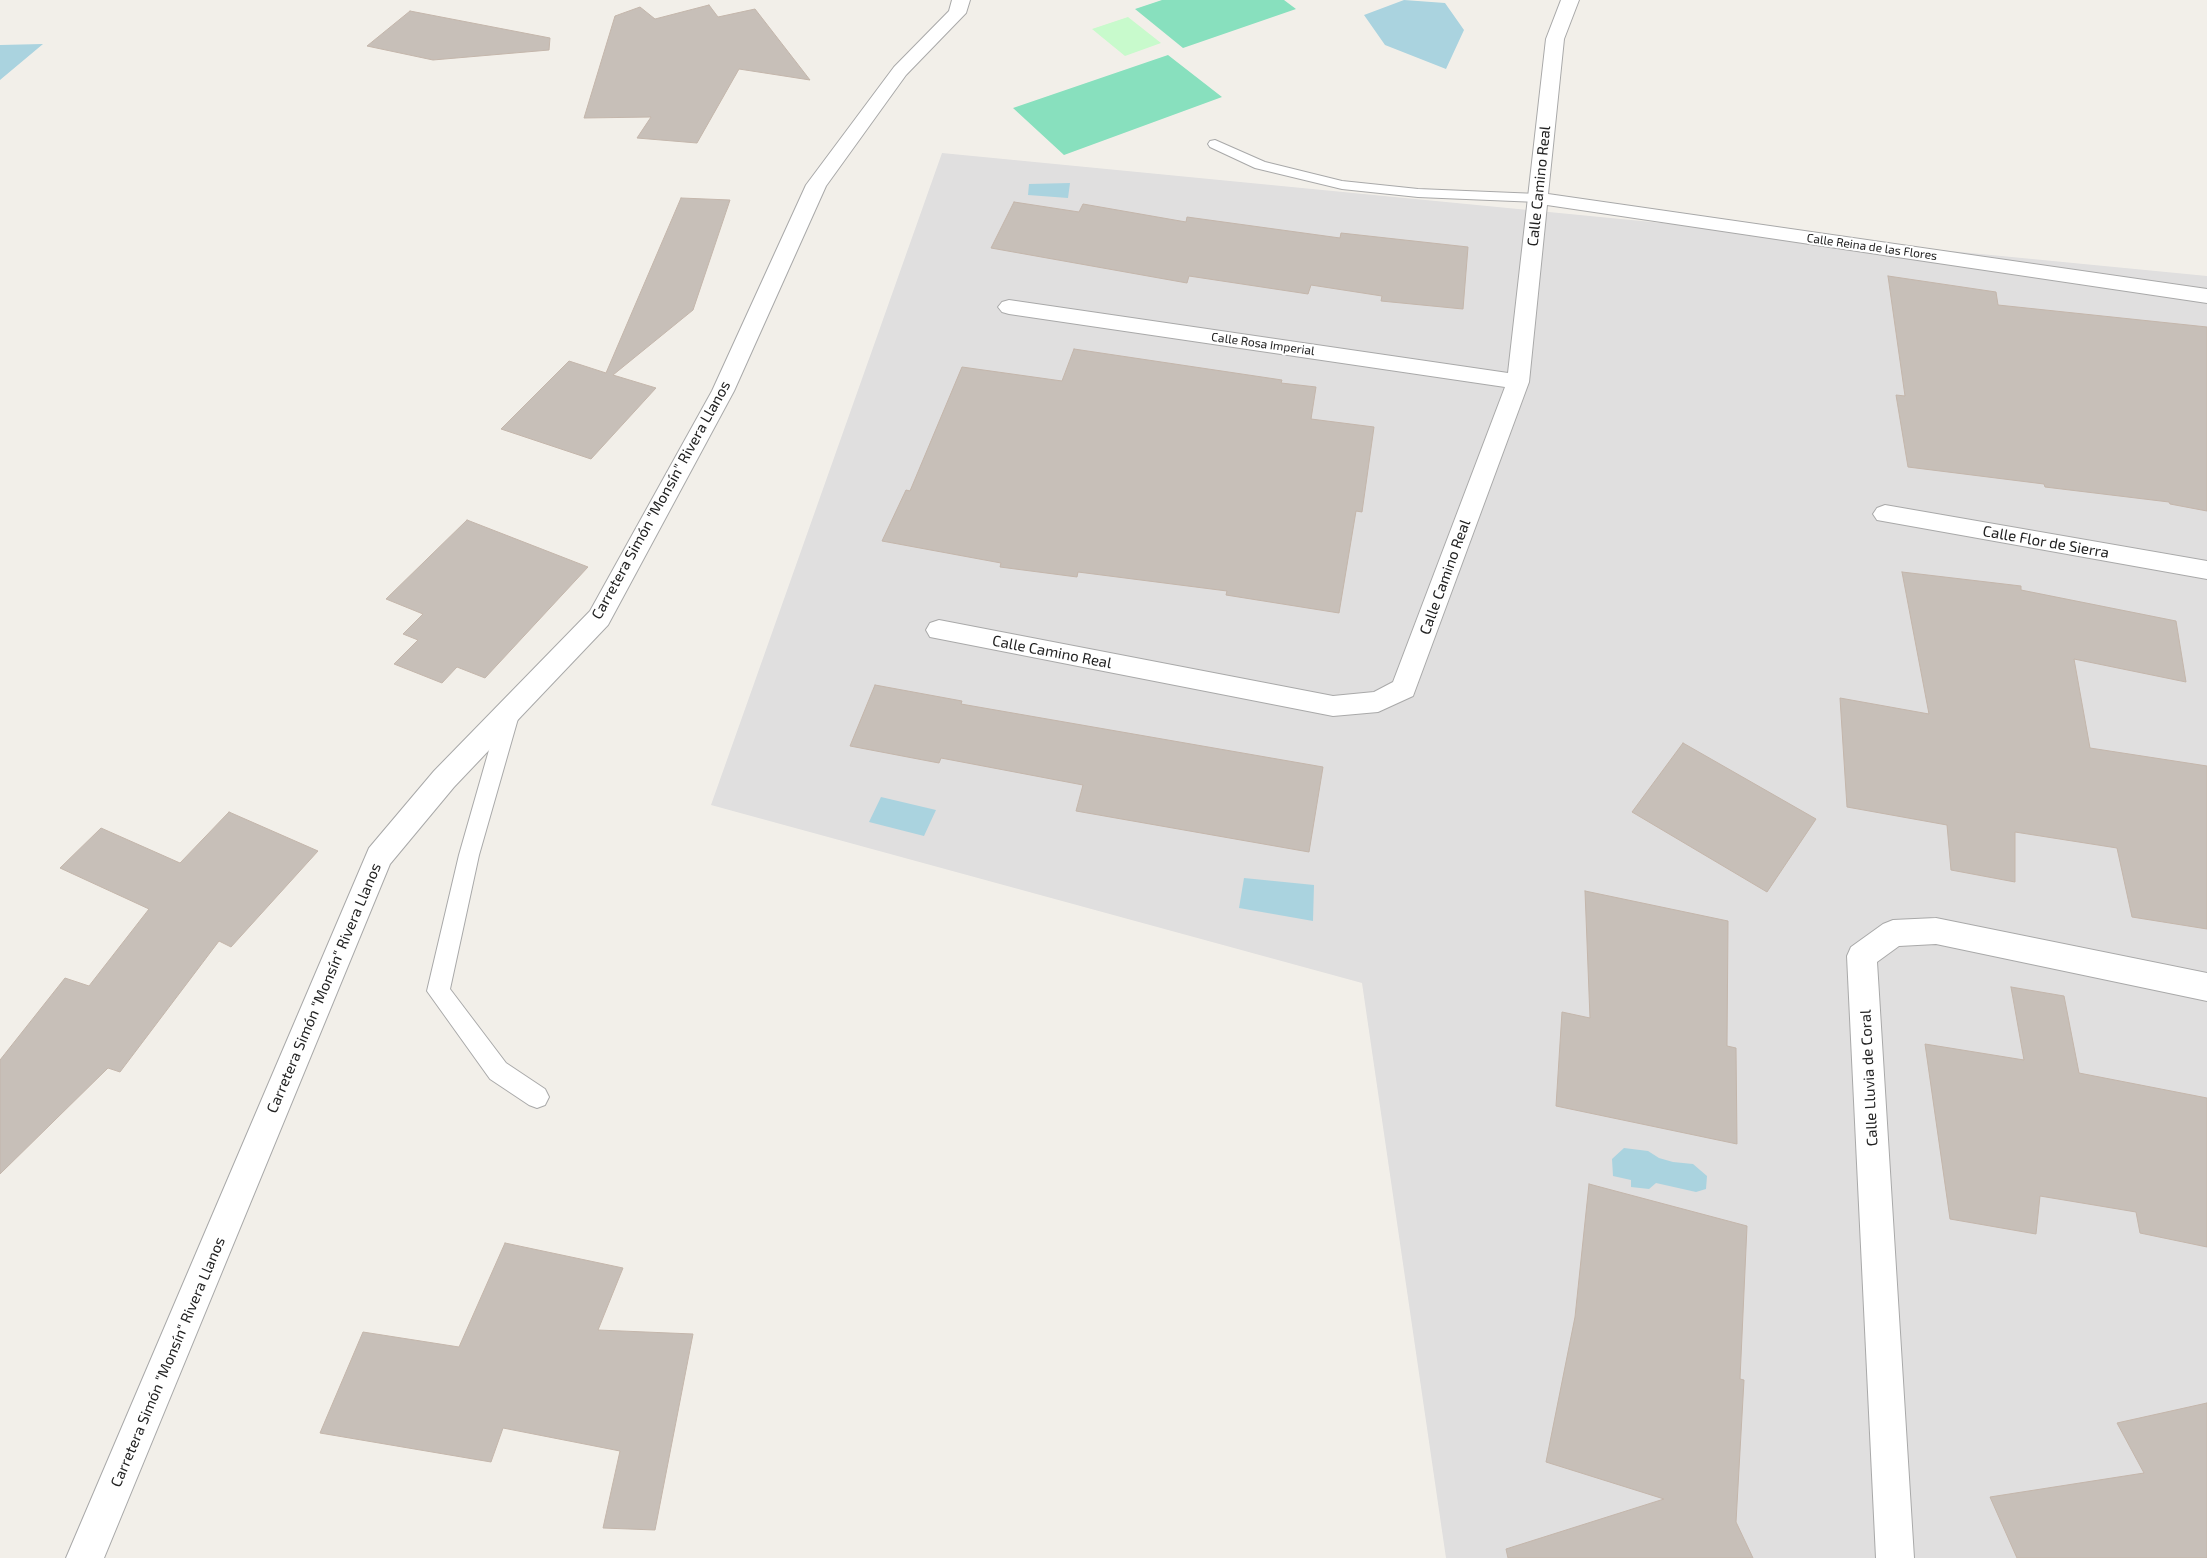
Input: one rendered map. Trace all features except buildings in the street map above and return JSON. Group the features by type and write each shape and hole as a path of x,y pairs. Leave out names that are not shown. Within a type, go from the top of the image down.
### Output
{"street":[{"name":"Carretera Simón \"Monsín\" Rivera Llanos","path":"85,1558 379,857 444,778 599,618 723,391 816,185 900,71 956,12 961,0"},
{"name":"Calle Camino Real","path":"938,630 1333,706 1378,702 1404,688 1518,382 1555,39 1570,0"},
{"name":"Calle Reina de las Flores","path":"1538,198 2207,296"},
{"name":"Calle Rosa Imperial","path":"1009,307 1518,382"},
{"name":"Calle Flor de Sierra","path":"1886,514 2207,570"},
{"name":"Calle Lluvia de Coral","path":"1895,1558 1862,956 1893,933 1936,931 2207,988"}],"lane":[{"path":"1215,144 1260,165 1342,185 1418,193 1538,198"},
{"path":"511,708 470,855 438,991 498,1071 537,1097"},
{"path":"98,1527 104,1558"}],"shaded area":[{"path":"942,153 2207,276 2207,1558 1446,1558 1362,983 711,805"}],"green space":[{"path":"1162,0 1284,0 1296,9 1183,48 1135,9"},
{"path":"1128,17 1161,43 1125,56 1092,29"},
{"path":"1168,55 1222,97 1064,155 1013,108"}],"water":[{"path":"1404,0 1445,3 1464,30 1446,69 1385,45 1364,15"},
{"path":"43,44 0,80 0,45"},
{"path":"1070,183 1068,198 1028,195 1029,184"},
{"path":"881,797 936,810 924,836 869,822"},
{"path":"1244,878 1314,885 1313,921 1239,908"},
{"path":"1624,1148 1648,1151 1659,1158 1673,1162 1693,1164 1707,1176 1706,1189 1696,1192 1656,1183 1649,1189 1631,1187 1631,1180 1613,1176 1612,1159"}]}
